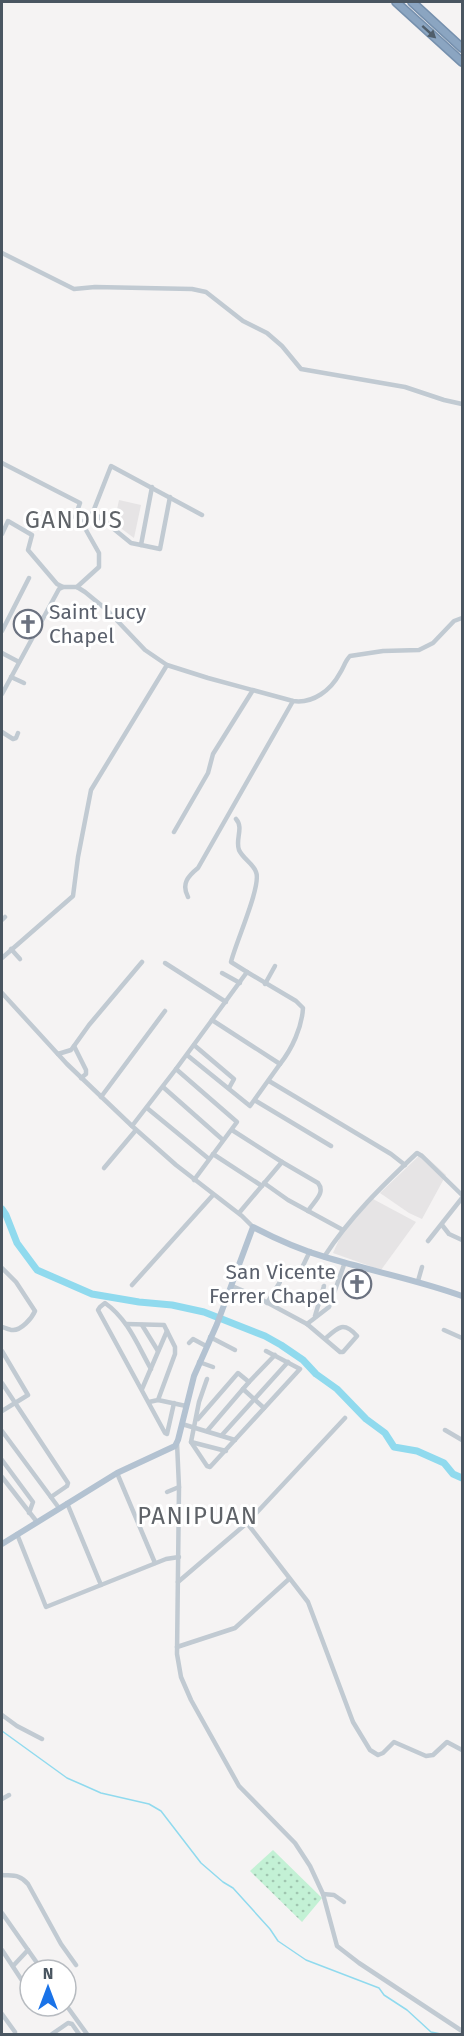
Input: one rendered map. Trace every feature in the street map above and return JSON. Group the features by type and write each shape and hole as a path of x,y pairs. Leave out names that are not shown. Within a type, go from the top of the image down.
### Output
{"highway":[{"path":"396,2 462,62"},
{"path":"412,2 461,46"}],"main road":[{"path":"2,1544 117,1473 175,1446 199,1362 217,1324 253,1227 324,1257 418,1281 462,1296"}],"street":[{"path":"2,253 74,289 95,287 192,289 206,292 243,321 267,333 282,346 301,369 383,382 462,404"},
{"path":"2,463 80,503 75,517 86,524"},
{"path":"77,587 94,572 100,562 99,553 86,530 86,524 111,466 202,515"},
{"path":"141,545 152,487"},
{"path":"93,512 131,543 160,549 170,497"},
{"path":"2,533 8,521 28,532 32,536 28,550 57,584 63,587 77,587 107,610 150,654 167,665 293,701 305,702 325,691 340,674 350,656 383,651 419,650 433,643 454,621 462,618"},
{"path":"2,631 29,578"},
{"path":"2,694 59,589 63,587"},
{"path":"2,653 19,662"},
{"path":"2,958 73,896 91,790 167,665"},
{"path":"11,677 24,683"},
{"path":"174,832 208,773 213,754 253,690"},
{"path":"281,698 285,713"},
{"path":"188,897 185,887 190,873 198,868 293,701"},
{"path":"2,732 13,740 18,733"},
{"path":"187,1055 250,1106 256,1101 290,1052 303,1008 296,1001 231,962 258,882 255,869 243,858 238,849 240,827 236,819"},
{"path":"11,949 20,959"},
{"path":"64,1061 89,1025 142,962"},
{"path":"165,963 226,1002"},
{"path":"265,984 275,966"},
{"path":"105,1168 247,972"},
{"path":"222,973 240,983"},
{"path":"2,993 64,1061 134,1128 194,1180 239,1213 253,1227"},
{"path":"101,1097 165,1011"},
{"path":"212,1020 280,1064"},
{"path":"194,1045 234,1079 229,1088"},
{"path":"58,1054 72,1048"},
{"path":"72,1048 86,1071 81,1078"},
{"path":"176,1069 237,1122 194,1180"},
{"path":"269,1081 399,1158 405,1165"},
{"path":"163,1087 222,1140"},
{"path":"256,1101 331,1146"},
{"path":"147,1108 209,1159"},
{"path":"232,1130 322,1187 321,1194 308,1211"},
{"path":"324,1257 343,1230 381,1187 417,1153 462,1196 428,1241"},
{"path":"213,1154 288,1200 343,1230"},
{"path":"239,1213 282,1162"},
{"path":"132,1285 213,1195"},
{"path":"442,1225 449,1234 462,1240"},
{"path":"300,1272 310,1251"},
{"path":"307,1324 329,1307 345,1262"},
{"path":"418,1281 422,1267"},
{"path":"2,1268 16,1282 35,1311 33,1317 18,1329 2,1327"},
{"path":"267,1303 280,1282"},
{"path":"232,1286 307,1324 342,1352 357,1336 342,1327 337,1328 326,1338"},
{"path":"315,1316 324,1286"},
{"path":"150,1369 118,1313 107,1304 98,1308 167,1434 174,1403"},
{"path":"126,1324 164,1325 175,1347 175,1354 158,1400"},
{"path":"142,1325 158,1351"},
{"path":"444,1330 462,1338"},
{"path":"142,1389 167,1332"},
{"path":"210,1338 235,1350"},
{"path":"189,1343 193,1340 206,1346"},
{"path":"2,1351 28,1394 2,1411"},
{"path":"207,1379 199,1402 192,1442 208,1467 211,1467 300,1369 266,1351"},
{"path":"207,1431 275,1355"},
{"path":"199,1362 213,1367"},
{"path":"222,1435 288,1362"},
{"path":"196,1421 238,1374 249,1382"},
{"path":"2,1383 68,1483 51,1497"},
{"path":"243,1389 264,1408"},
{"path":"149,1402 158,1400 186,1406"},
{"path":"178,1582 247,1523 345,1418"},
{"path":"182,1424 235,1440"},
{"path":"446,1430 462,1440"},
{"path":"2,1431 59,1508"},
{"path":"192,1442 226,1451"},
{"path":"177,1443 179,1487 177,1654 181,1677 191,1700 239,1786 295,1843 310,1866 323,1894 335,1942 342,1951 462,2031"},
{"path":"2,1460 33,1502 29,1513"},
{"path":"117,1473 155,1563"},
{"path":"2,1477 37,1522"},
{"path":"167,1492 179,1487"},
{"path":"67,1503 101,1585"},
{"path":"247,1523 313,1611 353,1722 370,1750 378,1755 394,1742 426,1756 433,1755 447,1742 462,1750"},
{"path":"17,1534 46,1607 155,1563 179,1557"},
{"path":"177,1647 235,1628 289,1579"},
{"path":"2,1715 42,1739"},
{"path":"2,1799 9,1795"},
{"path":"2,1875 17,1875 34,1892 61,1944 71,1958"},
{"path":"323,1894 334,1895 344,1902"},
{"path":"2,1913 34,1958"},
{"path":"2,1950 18,1975"},
{"path":"13,1966 28,1950"},
{"path":"2,2014 15,2032"},
{"path":"75,2018 87,2034"},
{"path":"52,2034 68,2023 72,2024 79,2034"}],"shaded area":[{"path":"119,500 141,505 134,538 114,523"},
{"path":"422,1153 446,1175 422,1219 380,1193"},
{"path":"373,1199 416,1222 381,1270 333,1253 342,1233"}],"green space":[{"path":"273,1850 322,1898 302,1922 250,1871"}],"waterway":[{"path":"2,1209 17,1243 37,1270 92,1294 172,1305 204,1312 265,1336 303,1360 316,1374 337,1389 366,1419 385,1433 394,1447 417,1451 444,1463 453,1474 462,1478"},
{"path":"2,1731 67,1778 101,1793 149,1804 161,1811 201,1863 233,1888 278,1941 306,1960 379,1988 384,1995 407,2010 431,2032 441,2034"}],"place":[{"name":"Saint Lucy Chapel","path":"28,624"},
{"name":"San Vicente Ferrer Chapel","path":"357,1284"}],"district":[{"name":"GANDUS","path":"74,520"},
{"name":"PANIPUAN","path":"198,1516"}]}
